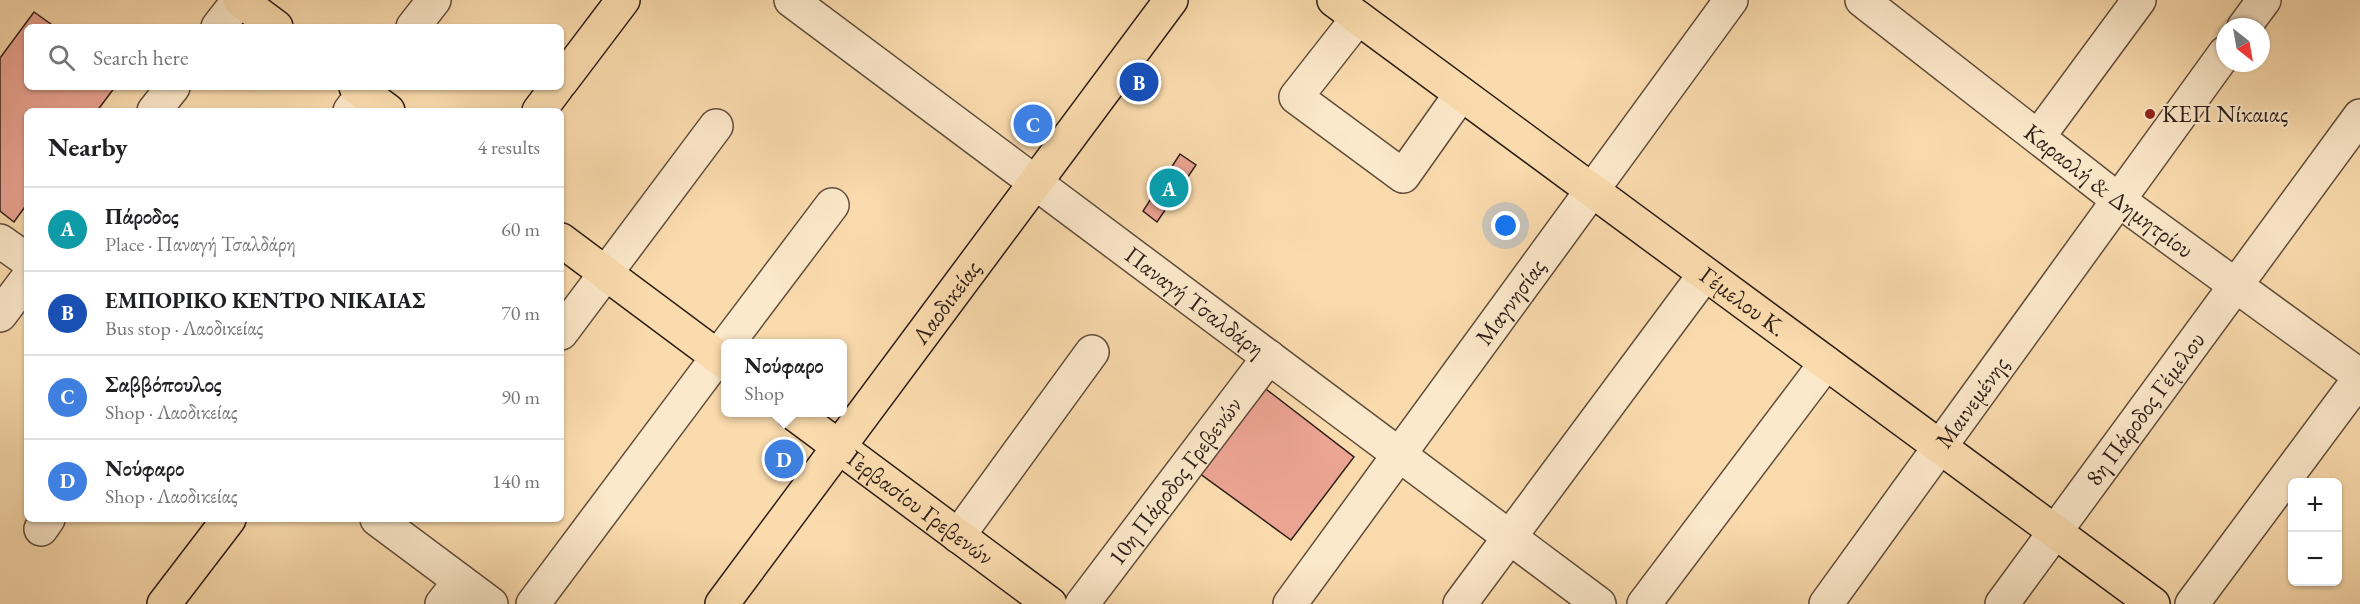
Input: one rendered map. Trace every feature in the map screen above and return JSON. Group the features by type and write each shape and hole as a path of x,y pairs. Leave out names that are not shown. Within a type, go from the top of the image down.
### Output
{"main road":[{"path":"239,0 272,24"},
{"path":"564,78 622,0"},
{"name":"Λαοδικείας","path":"722,604 1171,0"},
{"name":"Γέμελου Κ.","path":"1346,9 2153,604"},
{"path":"541,108 555,90"},
{"path":"564,242 607,274 721,350"},
{"name":"Γερβασίου Γρεβενών","path":"799,417 1050,604"},
{"path":"164,604 227,522"}],"street":[{"path":"220,24 239,0"},
{"path":"415,24 434,0"},
{"name":"Παναγή Τσαλδάρη","path":"791,0 1599,604"},
{"name":"Μαγνησίας","path":"1290,604 1731,0"},
{"name":"Καραολή & Δημητρίου","path":"1862,0 2117,199 2360,377"},
{"path":"2038,137 2139,0"},
{"path":"2251,18 2264,0"},
{"path":"1346,9 1296,97 1403,176 1461,94"},
{"name":"Μαινεμένης","path":"1826,604 2216,65"},
{"path":"156,108 171,90"},
{"name":"8η Πάροδος Γέμελου","path":"2002,604 2360,116"},
{"path":"564,329 716,126"},
{"path":"734,339 832,205"},
{"path":"0,241 24,258"},
{"path":"1460,604 1705,274"},
{"path":"0,315 24,283"},
{"path":"958,536 1092,352"},
{"path":"533,604 721,356"},
{"name":"10η Πάροδος Γρεβενών","path":"1082,604 1269,357"},
{"path":"1644,604 1826,363"},
{"path":"2192,604 2360,377"},
{"path":"387,522 411,529 451,592 491,604"}],"building":[{"path":"34,12 51,24 25,24"},
{"path":"24,26 24,90 113,90 99,108 24,108 24,208 14,222 0,211 0,58"},
{"path":"1180,154 1196,165 1157,222 1143,211"},
{"path":"1262,386 1354,457 1291,540 1199,473"}],"place":[{"name":"ΕΜΠΟΡΙΚΟ ΚΕΝΤΡΟ ΝΙΚΑΙΑΣ","path":"1139,82"},
{"name":"ΚΕΠ Νίκαιας","path":"2150,114"},
{"name":"Σαββόπουλος","path":"1033,124"},
{"name":"Πάροδος","path":"1169,188"},
{"name":"Νούφαρο","path":"784,459"}]}
